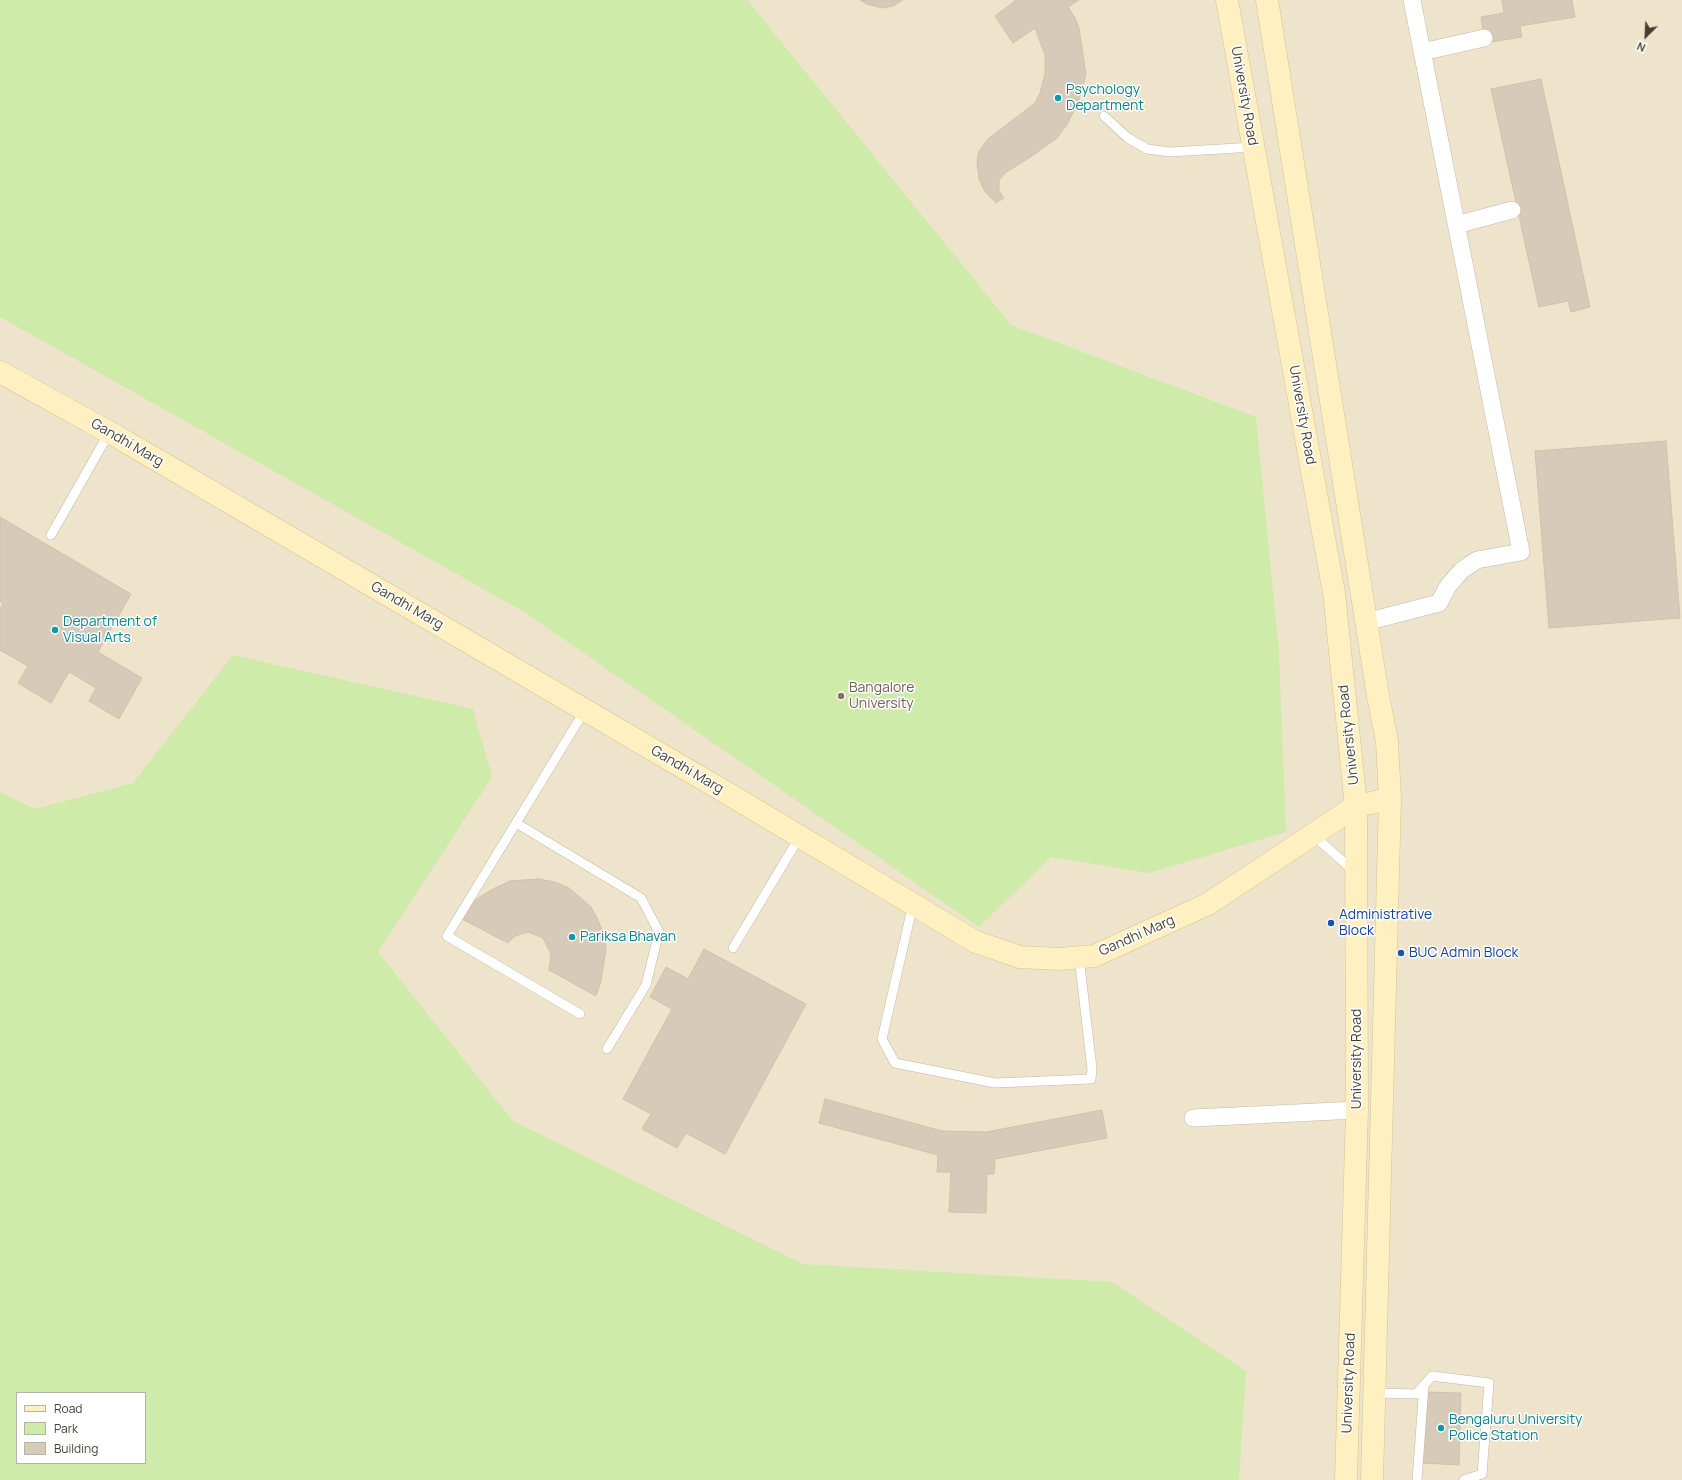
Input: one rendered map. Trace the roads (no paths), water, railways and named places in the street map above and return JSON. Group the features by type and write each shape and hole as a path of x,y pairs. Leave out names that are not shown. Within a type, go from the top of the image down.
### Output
{"main road":[{"name":"University Road","path":"1227,0 1334,593 1356,806 1357,1110 1346,1480"},
{"name":"University Road","path":"1267,0 1366,622 1387,741 1390,799 1372,1480"},
{"name":"Gandhi Marg","path":"0,372 109,433 585,710 800,836 976,942 1020,957 1059,959 1094,956 1208,904 1356,806 1390,799"},
{"path":"1351,1314 1377,1314"}],"street":[{"path":"1366,622 1439,603 1448,586 1462,570 1477,560 1521,552 1412,0"},
{"path":"1422,52 1484,38"},
{"path":"1456,225 1512,210"},
{"path":"1193,1118 1357,1110"}],"lane":[{"path":"1104,116 1128,138 1147,149 1170,152 1254,146"},
{"path":"51,535 109,433"},
{"path":"580,1014 447,936 585,710"},
{"path":"516,823 640,898 659,932 646,986 606,1049"},
{"path":"1313,835 1357,874"},
{"path":"733,948 800,836"},
{"path":"913,904 882,1039 895,1064 995,1083 1091,1079 1092,1069 1079,957"},
{"path":"1375,1393 1416,1394 1432,1376 1490,1383 1482,1474 1464,1480"},
{"path":"1417,1480 1424,1385"}],"place":[{"name":"Psychology Department","path":"1058,98"},
{"name":"Department of Visual Arts","path":"55,630"},
{"name":"Bangalore University","path":"841,696"},
{"name":"Administrative Block","path":"1331,923"},
{"name":"Pariksa Bhavan","path":"572,937"},
{"name":"BUC Admin Block","path":"1401,953"},
{"name":"Bengaluru University Police Station","path":"1441,1428"}]}
